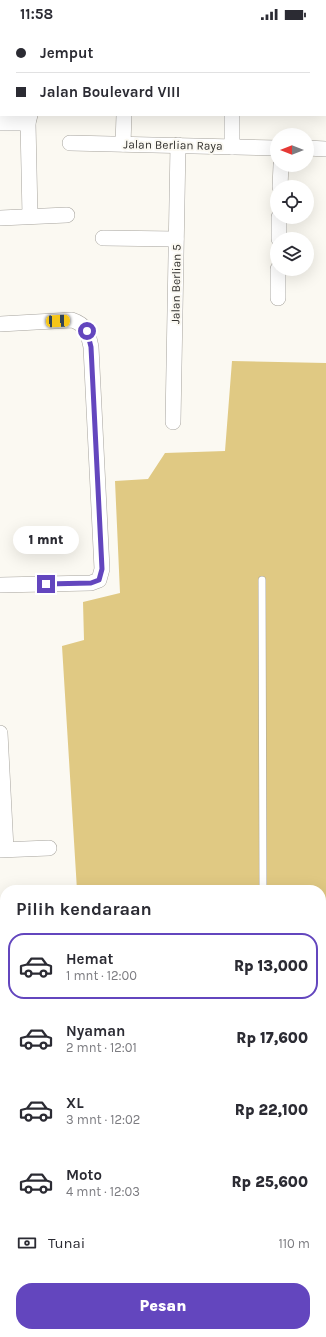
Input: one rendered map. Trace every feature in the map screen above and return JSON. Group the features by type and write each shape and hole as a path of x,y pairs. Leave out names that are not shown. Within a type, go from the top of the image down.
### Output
{"street":[{"path":"124,116 124,144"},
{"path":"232,116 232,147"},
{"path":"0,123 29,119 30,216"},
{"name":"Jalan Berlian Raya","path":"70,143 270,148"},
{"name":"Jalan Berlian 5","path":"173,422 178,146"},
{"path":"314,148 326,148"},
{"path":"0,218 67,215"},
{"path":"103,238 176,239"},
{"path":"278,276 278,298"},
{"path":"0,324 72,320 80,323 87,331 91,347 102,569 99,580 91,583 0,585"},
{"path":"0,733 3,849 50,848"}],"lane":[{"path":"262,580 262,885"}],"shaded area":[{"path":"232,361 326,363 326,885 77,885 62,646 84,640 83,602 120,593 115,481 148,479 165,453 225,451"}],"route":[{"path":"46,584 91,583 99,580 102,569 91,347 87,331"}]}
